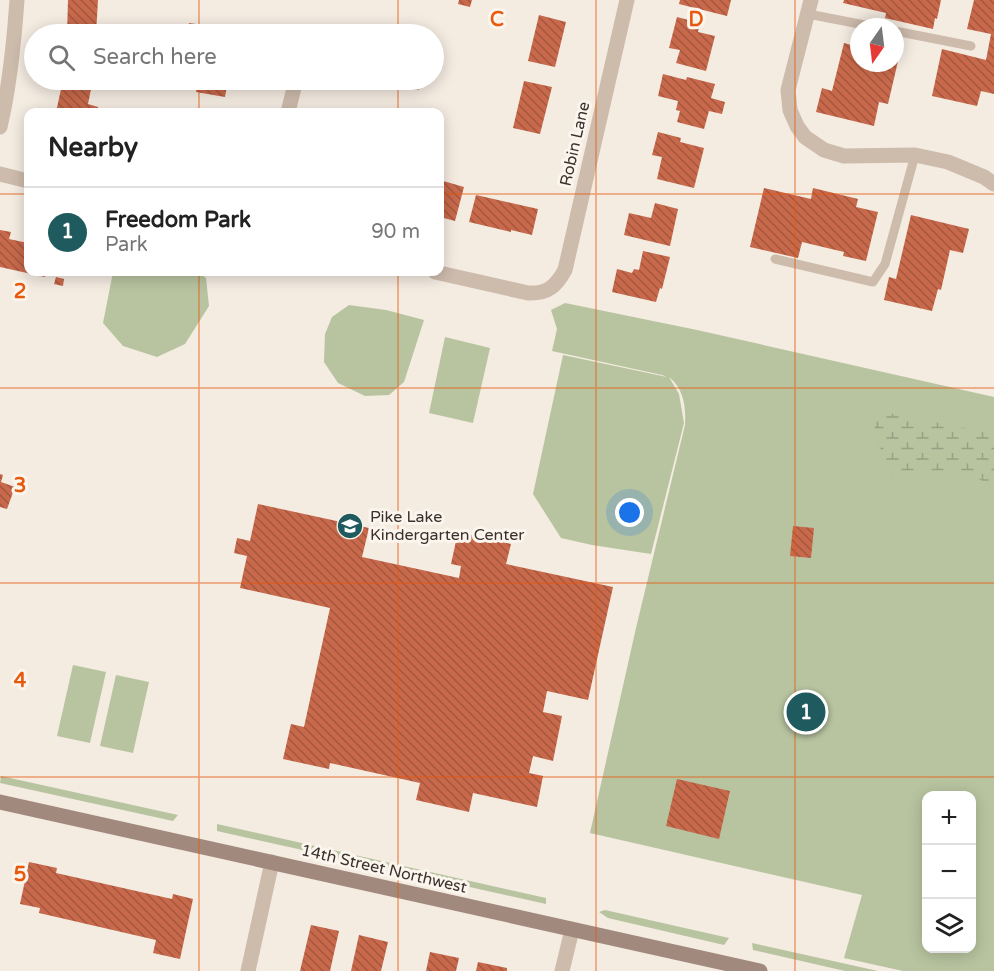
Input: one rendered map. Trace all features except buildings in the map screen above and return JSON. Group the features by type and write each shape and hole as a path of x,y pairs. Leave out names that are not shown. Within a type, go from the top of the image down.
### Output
{"street":[{"path":"0,127 14,48 17,0"},
{"name":"Robin Lane","path":"444,274 539,294 558,283 565,270 627,0"},
{"path":"810,7 788,90 790,110 796,126 805,137 824,150 844,156 915,155 948,162 984,177 994,184"},
{"path":"289,108 294,90"},
{"path":"0,174 24,180"},
{"name":"14th Street Northwest","path":"0,802 760,971"},
{"path":"248,971 272,862"},
{"path":"562,971 572,930"}],"lane":[{"path":"810,7 850,19"},
{"path":"904,33 971,46"},
{"path":"776,259 873,282 885,264 915,155"}],"green space":[{"path":"112,276 203,276 206,278 209,306 185,344 157,357 123,346 103,323"},
{"path":"565,303 697,330 994,397 994,971 903,971 844,958 862,895 590,833 685,425 685,412 681,393 669,377 679,394 684,423 651,554 561,538 533,494 563,355 667,377 552,351 557,329 551,310"},
{"path":"349,305 386,310 424,320 404,382 389,395 365,396 338,383 324,362 325,334 332,317"},
{"path":"445,337 490,348 473,423 429,413"},
{"path":"874,410 994,434 994,485 975,478 927,470 894,477 875,437"},
{"path":"73,665 106,672 90,743 57,736"},
{"path":"116,675 149,682 133,753 100,746"},
{"path":"1,776 178,815 173,821 0,783"},
{"path":"217,824 546,898 546,904 217,831"},
{"path":"605,910 729,938 724,945 608,918 599,912"},
{"path":"752,943 878,971 845,971 753,950"}],"place":[{"name":"Pike Lake Kindergarten Center","path":"350,526"},
{"name":"Freedom Park","path":"806,712"}]}
